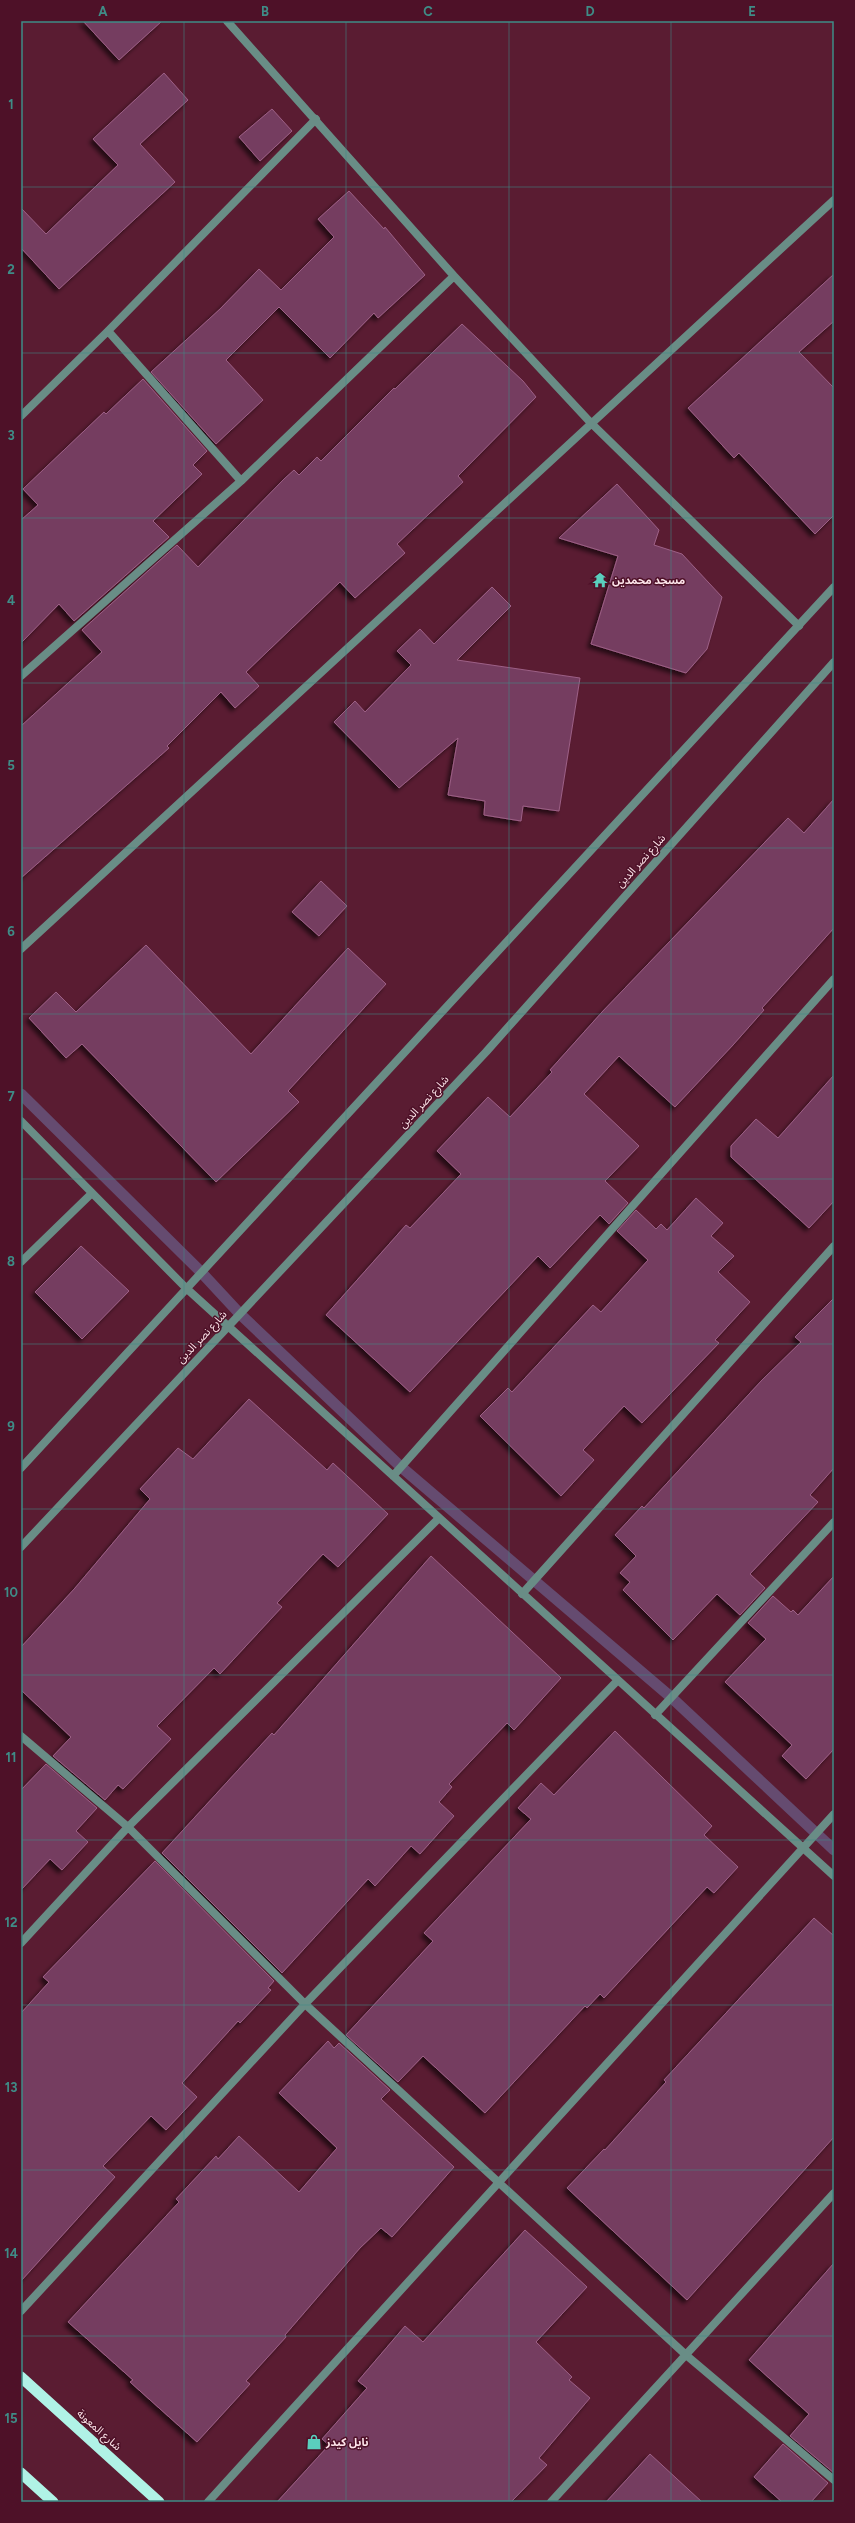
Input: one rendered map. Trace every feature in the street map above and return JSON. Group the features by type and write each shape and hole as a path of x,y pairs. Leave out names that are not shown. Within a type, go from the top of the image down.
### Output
{"highway":[{"name":"شارع المعونة","path":"21,2377 159,2502"},
{"path":"21,2473 53,2502"}],"street":[{"path":"227,21 316,119 454,276 590,422 799,626"},
{"path":"21,416 108,331 316,119"},
{"path":"21,949 590,422 834,200"},
{"path":"21,676 241,482 454,276"},
{"path":"108,331 241,482"},
{"path":"21,1468 834,587"},
{"name":"شارع نصر الدين","path":"21,1547 486,1052 834,662"},
{"path":"393,1476 834,979"},
{"path":"21,1121 91,1194 186,1288 834,1876"},
{"path":"21,1262 91,1194"},
{"path":"522,1594 834,1246"},
{"path":"21,1943 128,1827 439,1518"},
{"path":"655,1715 834,1522"},
{"path":"21,2311 305,2004 618,1680"},
{"path":"21,1736 128,1827 305,2004 686,2355 834,2480"},
{"path":"208,2502 834,1814"},
{"path":"551,2502 834,2194"}],"building":[{"path":"83,21 162,21 119,60"},
{"path":"164,73 188,100 140,144 175,182 59,289 21,248 21,208 46,234 118,165 93,139"},
{"path":"272,109 292,131 260,161 239,137"},
{"path":"349,191 384,229 385,227 425,275 378,318 374,313 330,358 279,307 226,360 263,400 216,444 151,372 220,309 259,269 281,290 334,237 318,219"},
{"path":"834,274 834,321 799,352 834,388 834,515 815,534 739,453 734,458 688,408"},
{"path":"462,324 523,381 536,397 458,476 463,482 397,544 405,553 355,598 340,582 246,672 259,686 235,708 221,692 167,746 169,748 21,878 21,726 102,652 82,630 177,545 198,567 284,479 294,470 299,475 317,457 321,461 394,388 395,389"},
{"path":"143,379 207,451 193,465 202,474 153,521 169,537 74,621 59,604 21,643 21,520 38,505 23,489 104,412 106,414"},
{"path":"617,484 659,530 654,545 682,554 722,597 707,649 686,673 591,644 618,556 559,538"},
{"path":"492,587 511,606 457,660 580,678 559,811 523,806 521,821 484,815 485,801 448,795 458,738 399,788 334,722 355,701 365,712 411,665 397,651 420,629 434,644"},
{"path":"834,799 834,928 762,1008 764,1010 733,1045 675,1107 619,1056 584,1094 639,1146 605,1181 628,1203 609,1224 600,1215 550,1268 538,1256 410,1392 326,1315 406,1225 410,1228 461,1174 437,1151 488,1097 510,1117 552,1072 550,1070 602,1012 788,818 804,833"},
{"path":"321,881 347,906 319,936 292,912"},
{"path":"146,945 251,1054 348,948 386,984 288,1091 299,1102 216,1182 82,1044 66,1058 29,1018 56,992 76,1012"},
{"path":"834,1075 834,1201 809,1228 731,1157 731,1146 756,1119 778,1138"},
{"path":"696,1198 723,1223 711,1236 734,1256 718,1272 750,1302 715,1340 719,1343 642,1423 624,1406 583,1450 594,1460 561,1496 480,1416 508,1388 512,1392 593,1305 601,1312 648,1260 617,1231 636,1210 656,1229 661,1224 667,1230"},
{"path":"81,1246 129,1291 82,1339 35,1292"},
{"path":"834,1298 834,1468 810,1495 818,1502 750,1574 765,1588 740,1615 717,1594 673,1640 623,1590 630,1582 620,1573 636,1556 615,1535 642,1506 644,1508 762,1380 801,1342 795,1337"},
{"path":"249,1399 327,1470 333,1463 388,1514 338,1567 323,1554 277,1603 282,1607 220,1674 214,1668 157,1726 171,1739 123,1789 118,1785 105,1800 53,1756 71,1737 21,1690 21,1647 75,1588 150,1499 140,1489 178,1448 193,1459"},
{"path":"431,1556 561,1678 514,1730 507,1723 449,1784 452,1787 439,1802 454,1816 420,1854 411,1846 375,1886 368,1879 282,1973 162,1853 272,1733 274,1735"},
{"path":"834,1576 834,1749 806,1779 782,1756 792,1745 725,1682 766,1639 748,1623 773,1596 791,1612 793,1610 798,1615"},
{"path":"615,1731 712,1826 704,1835 738,1867 714,1893 707,1887 604,1998 600,1994 587,2008 585,2006 485,2113 423,2056 398,2082 346,2035 433,1941 424,1933 531,1819 518,1808 541,1783 554,1795"},
{"path":"46,1764 97,1808 76,1831 88,1842 62,1870 50,1859 21,1890 21,1790"},
{"path":"155,1861 274,1981 268,1988 271,1990 240,2023 238,2021 182,2083 197,2097 166,2130 151,2116 103,2166 115,2177 21,2281 21,2013 49,1982 43,1977"},
{"path":"814,1918 834,1936 834,2137 687,2300 567,2188 604,2149 605,2150 666,2082 664,2080"},
{"path":"328,2041 334,2048 339,2043 390,2090 381,2099 454,2167 392,2237 381,2228 360,2248 285,2335 286,2337 246,2381 250,2384 197,2442 130,2382 133,2380 68,2322 179,2202 176,2199 216,2156 218,2159 239,2136 299,2192 337,2148 279,2093"},
{"path":"525,2230 587,2287 536,2342 572,2377 569,2380 590,2398 539,2458 547,2465 511,2502 277,2502 329,2445 322,2439 367,2388 358,2381 405,2326 423,2342"},
{"path":"834,2263 834,2473 790,2436 809,2414 749,2360"},
{"path":"783,2444 828,2483 811,2502 782,2502 754,2477"},
{"path":"650,2454 702,2502 606,2502"}],"waterway":[{"path":"21,1094 201,1272 240,1314 400,1466 672,1698 834,1850"}],"place":[{"name":"مسجد محمدين","path":"600,580"},
{"name":"نايل كيدز","path":"314,2442"}]}
